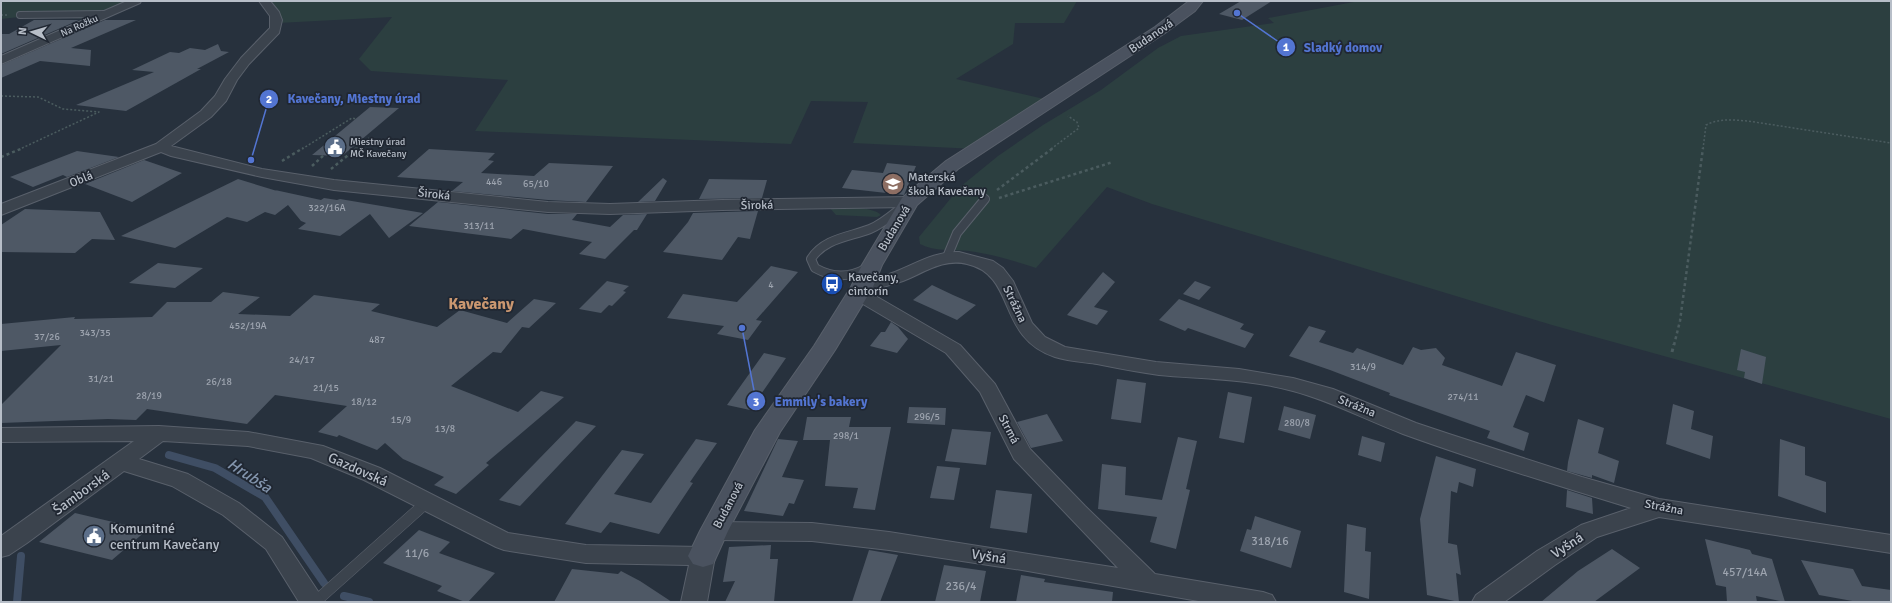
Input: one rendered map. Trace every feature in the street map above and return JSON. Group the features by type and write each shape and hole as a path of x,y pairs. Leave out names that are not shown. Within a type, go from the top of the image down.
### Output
{"street":[{"name":"Na Rožku","path":"1,60 136,1"},
{"path":"161,147 206,114 221,98 231,79 245,61 273,33 278,23 276,14 264,1"},
{"name":"Budanová","path":"703,556 714,531 768,430 823,350 909,202 952,165 1017,125 1160,30 1190,8 1196,1"},
{"name":"Široká","path":"161,147 176,153 262,173 315,182 548,207 610,209 909,202"},
{"name":"Oblá","path":"1,210 161,147"},
{"name":"Strážna","path":"859,290 947,257 985,262 994,267 1000,274 1007,287 1019,318 1032,336 1047,347 1078,356 1156,368 1239,375 1293,384 1326,394 1435,437 1577,484 1659,508 1738,519 1891,544"},
{"name":"Strmá","path":"859,290 953,349 988,389 1022,454 1148,582"},
{"name":"Gazdovská","path":"1,435 159,433 248,439 315,451 372,474 504,541 586,554 703,556"},
{"name":"Šamborská","path":"1,548 19,537 122,462 159,433"},
{"path":"122,462 180,480 231,509 274,543 312,602"},
{"name":"Vyšná","path":"1485,602 1546,558 1589,531 1659,508"},
{"name":"Vyšná","path":"714,531 812,532 889,541 1148,582 1263,602"},
{"path":"694,602 703,556"}],"lane":[{"path":"20,15 105,14"},
{"path":"947,257 948,249 956,236 982,201"},
{"path":"872,265 851,276 834,276 815,268 810,259 818,249 830,242 871,229 885,221 909,202"},
{"path":"315,602 427,502"}],"path":[{"path":"1,96 38,97 63,109 99,112 1,157"},
{"path":"982,201 1079,128 1077,122 1068,116"},
{"path":"262,173 352,118 356,118"},
{"path":"1672,352 1680,321 1706,125 1713,121 1726,119 1748,121 1891,143"},
{"path":"315,182 369,138"},
{"path":"982,201 1114,162"}],"shaded area":[{"path":"1,1 136,1 91,19 29,16 1,19"},
{"path":"264,1 1077,1 1064,23 1015,23 1013,44 956,79 1053,101 976,149 853,143 868,102 811,101 791,144 475,131 508,80 371,71 359,59 392,17 278,23"},
{"path":"1359,1 1891,1 1891,419 1552,325 1152,204 1107,187 1036,268 986,254 969,251 938,249 926,247 920,244 919,237 960,187 998,156 1043,125 1101,90 1158,48 1181,36 1274,23 1268,18"},
{"path":"829,207 849,207 871,210 881,215 877,217 836,215"}],"building":[{"path":"1241,1 1272,1 1242,20 1219,14"},
{"path":"34,20 79,20 1,54 1,34 9,34"},
{"path":"105,20 136,20 71,48 91,50 90,66 40,61 1,78 1,65"},
{"path":"218,44 221,51 229,52 126,111 76,105 154,72 132,70 170,52 179,53 190,48 205,50"},
{"path":"370,107 399,108 342,156 312,155"},
{"path":"429,149 495,153 488,160 494,161 481,173 534,176 549,163 613,166 586,202 452,191 463,182 397,177"},
{"path":"77,151 119,157 67,177 63,175 33,187 10,177"},
{"path":"144,160 182,173 132,202 85,184"},
{"path":"887,163 916,166 904,195 842,188 852,170 883,173"},
{"path":"663,178 667,181 655,201 638,202"},
{"path":"238,179 277,191 275,190 321,200 324,198 340,199 423,213 389,238 370,214 340,236 298,229 306,223 301,221 288,205 275,215 265,212 247,222 227,217 175,248 121,236"},
{"path":"709,179 767,180 762,198 699,199"},
{"path":"438,202 548,214 577,214 572,220 610,227 623,215 647,214 637,230 634,230 605,259 579,254 592,242 523,229 511,239 409,226"},
{"path":"25,209 100,212 115,240 92,239 75,253 1,252 1,225"},
{"path":"758,211 750,239 738,237 722,260 663,252 688,222 693,213"},
{"path":"158,263 203,268 175,288 129,283"},
{"path":"771,266 798,272 756,320 762,321 748,340 717,334 724,326 667,318 683,294 737,302"},
{"path":"1103,272 1115,282 1094,307 1108,311 1097,325 1067,315"},
{"path":"607,281 629,286 623,291 626,292 612,306 609,305 601,313 579,309"},
{"path":"1195,281 1211,287 1199,300 1183,294"},
{"path":"932,285 976,305 957,320 913,300"},
{"path":"223,292 260,297 238,314 290,316 314,295 380,304 371,311 437,327 460,310 507,323 534,299 556,303 529,328 522,327 501,353 493,352 451,386 518,412 541,391 564,397 486,463 489,465 456,494 434,485 444,477 403,459 385,443 377,450 339,435 337,437 318,432 347,406 275,395 247,424 147,409 136,420 108,419 1,423 1,405 61,345 1,351 1,324 75,317 74,319 152,317 167,302 211,302"},
{"path":"1179,299 1244,324 1240,329 1254,334 1245,348 1188,328 1185,331 1159,320"},
{"path":"891,322 898,327 908,339 897,353 870,346 881,332 885,332"},
{"path":"1309,326 1326,331 1319,342 1353,353 1357,348 1403,365 1413,347 1421,350 1436,348 1445,358 1442,365 1502,386 1516,352 1556,365 1544,402 1526,395 1513,427 1529,433 1524,451 1487,438 1490,431 1389,395 1390,393 1289,356"},
{"path":"1741,349 1766,357 1762,384 1744,378 1745,372 1737,370"},
{"path":"764,353 786,358 750,410 727,405"},
{"path":"1117,379 1146,383 1141,423 1111,419"},
{"path":"1228,392 1252,397 1244,443 1219,438"},
{"path":"1673,404 1694,411 1691,429 1713,436 1710,459 1666,444"},
{"path":"1284,406 1316,415 1310,439 1278,430"},
{"path":"909,407 946,408 945,425 907,423"},
{"path":"1047,414 1063,441 1031,448 1017,422"},
{"path":"807,417 851,417 849,427 891,427 875,510 853,508 858,488 825,486 830,440 803,440"},
{"path":"1578,419 1604,428 1598,453 1619,461 1614,483 1592,475 1592,478 1567,471"},
{"path":"576,421 596,426 520,506 499,500"},
{"path":"952,429 991,432 986,465 945,461"},
{"path":"1362,436 1385,443 1381,462 1358,455"},
{"path":"1178,437 1197,441 1186,489 1190,490 1176,549 1150,542 1157,517 1098,509 1102,464 1126,467 1125,495 1162,500"},
{"path":"696,439 717,443 690,482 693,483 659,534 610,522 601,533 565,524 622,450 644,454 614,494 651,503"},
{"path":"778,439 798,441 782,477 804,480 794,504 789,503 783,516 744,511"},
{"path":"1780,439 1805,447 1805,475 1826,482 1826,513 1778,496"},
{"path":"1436,456 1476,469 1473,487 1459,482 1457,493 1451,491 1448,543 1457,545 1461,575 1456,573 1459,602 1427,595 1420,519"},
{"path":"937,466 960,468 954,500 930,498"},
{"path":"996,490 1032,494 1027,533 990,528"},
{"path":"1567,490 1592,498 1593,514 1566,507"},
{"path":"75,513 147,530 112,560 39,542"},
{"path":"1255,516 1301,531 1291,568 1240,551 1247,529 1251,530"},
{"path":"1347,524 1366,528 1365,551 1371,552 1369,599 1344,592"},
{"path":"419,530 450,542 439,553 495,573 468,602 465,602 437,591 442,586 383,563"},
{"path":"1705,539 1750,550 1752,554 1772,559 1785,602 1756,596 1757,602 1727,602 1726,587 1716,585"},
{"path":"771,545 770,559 778,559 774,602 725,602 735,581 723,582 729,547"},
{"path":"1612,549 1640,568 1594,602 1541,602 1578,571"},
{"path":"869,550 898,555 880,602 852,602"},
{"path":"1801,560 1853,569 1862,586 1891,590 1891,602 1858,602 1819,595"},
{"path":"944,565 986,571 980,602 935,602"},
{"path":"572,569 618,574 621,571 640,581 672,602 554,602"},
{"path":"1021,575 1045,579 1044,582 1113,592 1112,602 1016,602"}],"waterway":[{"name":"Hrubša","path":"169,455 215,468 265,497 324,583"},
{"name":"Hrubša","path":"17,602 21,556"},
{"name":"Hrubša","path":"344,596 369,602"}],"place":[{"name":"Sladký domov","path":"1237,13"},
{"name":"Miestny úrad MČ Kavečany","path":"335,147"},
{"name":"Kavečany, Miestny úrad","path":"251,160"},
{"name":"Materská škola Kavečany","path":"893,184"},
{"name":"Kavečany, cintorín","path":"832,284"},
{"name":"Emmily's bakery","path":"742,328"},
{"name":"Komunitné centrum Kavečany","path":"94,536"}],"district":[{"name":"Kavečany","path":"481,303"}]}
